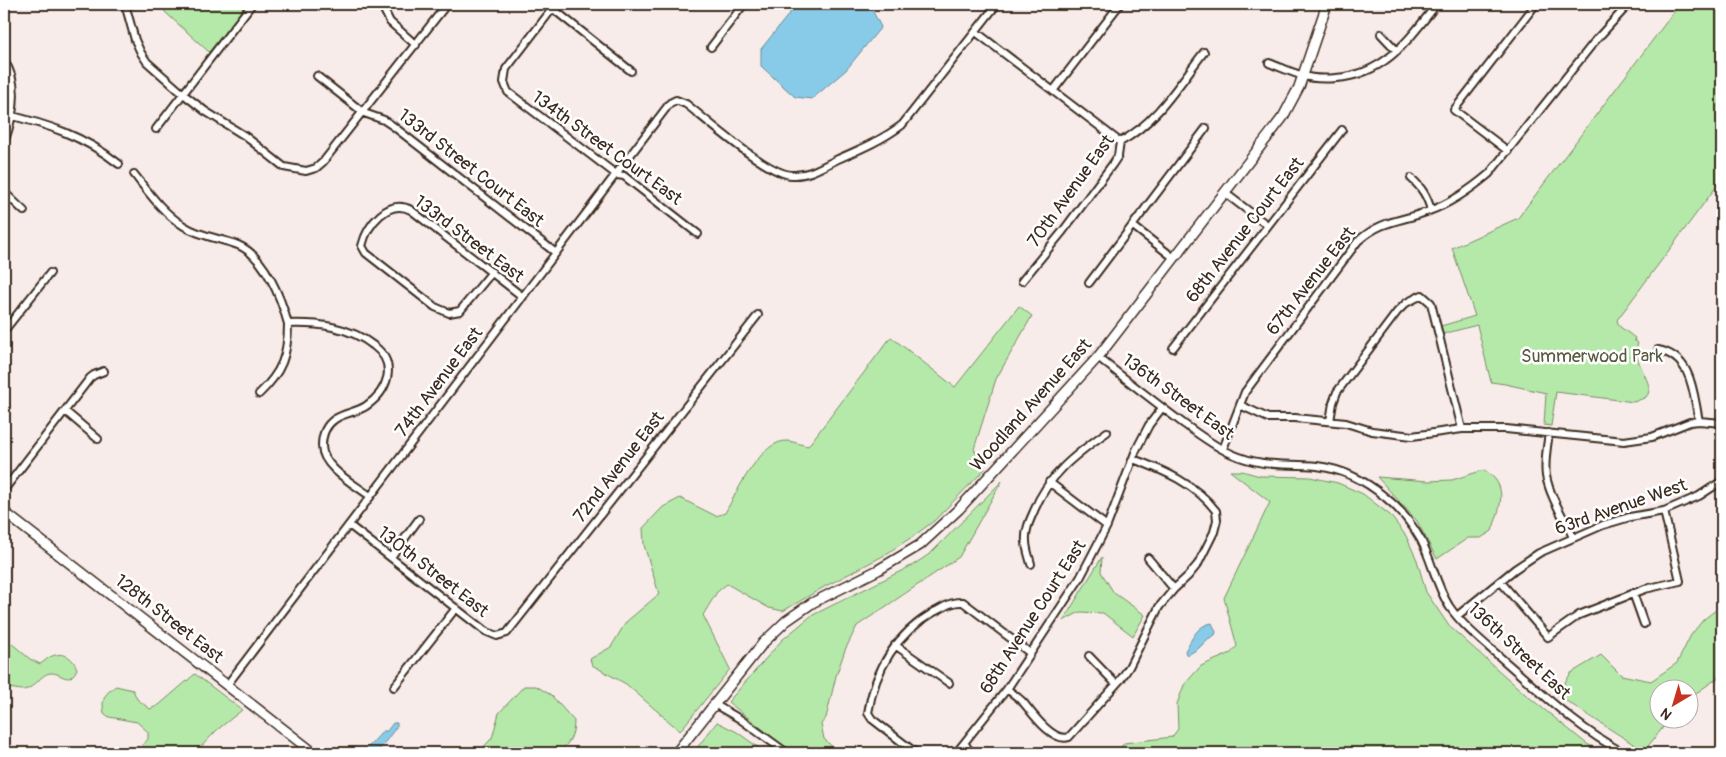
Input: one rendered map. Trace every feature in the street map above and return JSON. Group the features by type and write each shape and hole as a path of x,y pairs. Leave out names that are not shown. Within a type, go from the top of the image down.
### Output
{"street":[{"path":"125,4 134,40 147,62 205,111 245,136 275,162 284,168 295,171 311,170 324,162 447,4"},
{"path":"156,129 252,4"},
{"path":"380,4 390,22 416,45"},
{"path":"711,47 744,4"},
{"path":"997,4 976,32 1120,142"},
{"path":"1053,91 1120,4"},
{"name":"Woodland Avenue East","path":"676,753 763,643 786,621 825,596 896,560 930,537 959,509 1098,357 1283,117 1292,102 1327,4"},
{"path":"1269,63 1302,76 1328,78 1369,71 1398,51 1438,4"},
{"path":"1508,151 1454,110 1536,4"},
{"name":"67th Avenue East","path":"1223,449 1245,392 1358,241 1371,230 1386,223 1409,218 1443,205 1476,185 1489,174 1595,41 1629,4"},
{"path":"552,5 631,70"},
{"name":"134th Street Court East","path":"552,5 511,62 505,73 504,82 506,88 511,95 617,175 624,176 698,234"},
{"name":"74th Avenue East","path":"227,685 668,106 676,100 686,104 767,166 785,174 799,175 816,170 864,148 884,138 902,125 976,32"},
{"path":"1381,34 1398,51"},
{"name":"70th Avenue East","path":"1022,281 1063,231 1112,165 1118,156 1120,142 1130,137 1154,117 1204,52"},
{"path":"4,61 13,83 11,116 4,143"},
{"name":"133rd Street Court East","path":"317,76 364,113 384,120 393,126 556,253"},
{"path":"4,114 65,131 87,142 119,164"},
{"path":"1088,283 1206,128"},
{"name":"68th Avenue Court East","path":"1173,348 1342,130"},
{"path":"134,174 157,204 176,221 204,236 243,247 253,256 274,284 283,304 288,324 288,342 280,370 259,394"},
{"path":"1411,178 1427,197 1430,210"},
{"path":"4,192 24,211"},
{"path":"1225,193 1267,225"},
{"name":"133rd Street East","path":"492,272 460,310 454,313 443,312 435,308 363,249 362,246 366,234 381,215 391,207 398,206 411,210 492,272 523,297"},
{"path":"1133,226 1174,258"},
{"path":"4,331 50,273"},
{"path":"1330,421 1337,392 1397,312 1406,303 1422,295 1430,303 1462,429"},
{"name":"72nd Avenue East","path":"501,636 510,630 519,619 758,315"},
{"path":"288,324 318,324 336,328 353,334 376,347 384,356 388,366 388,378 381,392 367,406 334,420 327,427 322,441 322,450 328,463 370,496"},
{"path":"1658,350 1666,351 1674,356 1686,370 1693,386 1699,421"},
{"name":"136th Street East","path":"1098,357 1162,408 1205,439 1223,449 1264,464 1318,466 1334,469 1373,487 1396,506 1415,531 1421,541 1443,596 1457,616 1477,636 1574,721 1600,740 1624,753"},
{"path":"4,490 90,378 104,370"},
{"path":"1240,405 1268,418 1330,421 1346,423 1372,431 1412,436 1462,429 1506,429 1615,441 1632,441 1652,437 1679,426 1699,421 1722,423"},
{"name":"68th Avenue Court East","path":"956,753 1007,689 1080,578 1107,526 1144,434 1162,408"},
{"path":"65,412 98,439"},
{"name":"68th Avenue Court East","path":"1031,564 1027,551 1026,533 1035,506 1049,482 1074,456 1107,432"},
{"path":"1549,433 1545,462 1546,475 1573,537"},
{"path":"1007,689 1053,734 1065,738 1074,733 1129,667 1153,617 1174,588 1188,576 1203,555 1214,532 1218,513 1212,506 1173,476 1133,459"},
{"path":"1049,482 1107,526"},
{"name":"63rd Avenue West","path":"1457,616 1525,561 1539,553 1617,520 1664,511 1721,485"},
{"path":"1500,581 1548,637 1579,614 1633,593 1680,581 1664,511"},
{"name":"128th Street East","path":"4,512 314,753"},
{"path":"391,557 419,519"},
{"name":"130th Street East","path":"349,525 485,631 501,636"},
{"path":"1148,558 1174,588"},
{"path":"1633,593 1644,624"},
{"path":"916,753 872,719 868,713 873,690 881,668 896,645 926,617 955,601 963,602 1030,653"},
{"path":"394,687 456,608"},
{"path":"896,645 949,683"},
{"path":"1089,656 1116,684"},
{"path":"714,704 740,719 787,753"},
{"path":"965,744 971,753"}],"green space":[{"path":"163,4 247,4 209,52 165,12"},
{"name":"Summerwood Park","path":"1680,4 1722,4 1722,179 1617,320 1619,326 1635,338 1634,340 1638,343 1638,358 1649,386 1649,392 1646,397 1634,402 1556,392 1551,426 1544,425 1546,393 1491,382 1477,325 1443,334 1441,326 1475,316 1452,248 1518,218"},
{"path":"1019,306 1032,316 996,379 974,449 985,469 934,521 883,556 783,611 769,608 727,584 717,592 703,615 730,669 680,731 626,684 592,665 590,659 611,647 626,622 659,594 644,545 643,528 663,507 680,498 716,516 725,513 743,480 759,457 768,448 788,441 808,446 891,337 955,387"},
{"path":"1484,470 1497,482 1501,497 1492,531 1481,538 1468,538 1437,559 1417,521 1377,477 1428,481 1452,480"},
{"path":"1230,471 1242,471 1260,476 1310,477 1338,483 1363,494 1390,515 1406,536 1417,560 1426,592 1449,626 1525,694 1587,744 1605,753 1117,753 1124,743 1172,737 1178,729 1177,704 1184,685 1201,666 1231,653 1237,646 1224,598 1270,502"},
{"path":"1002,481 959,557 857,626 845,650 836,676 826,718 821,724 824,739 839,753 796,753 784,746 728,702 782,640 811,616 913,565 931,553"},
{"path":"1102,557 1101,572 1114,593 1145,615 1133,636 1103,613 1080,612 1063,621"},
{"path":"1722,590 1722,675 1698,692 1698,680 1652,680 1677,663 1691,635 1703,620 1717,609"},
{"path":"4,637 30,659 40,664 54,655 63,655 73,661 77,669 68,678 54,673 47,674 31,687 24,690 4,687"},
{"path":"1601,655 1621,675 1648,680 1648,730 1661,730 1644,751 1557,695 1571,673"},
{"path":"195,674 242,710 217,730 195,753 136,753 148,739 148,732 137,722 109,717 104,713 103,704 105,697 116,686 133,690 137,699 150,709 159,705"},
{"path":"524,686 536,686 551,695 574,721 572,735 568,743 558,753 478,753 492,738 499,713"},
{"path":"717,722 737,732 766,753 693,753"}],"water":[{"path":"797,4 869,4 881,27 846,70 812,99 795,97 761,66 761,49"},
{"path":"1212,623 1216,632 1215,635 1199,648 1188,655 1186,654 1185,651 1196,633 1202,627"},
{"path":"393,723 397,723 397,726 377,753 363,753 383,731 387,731"}]}
